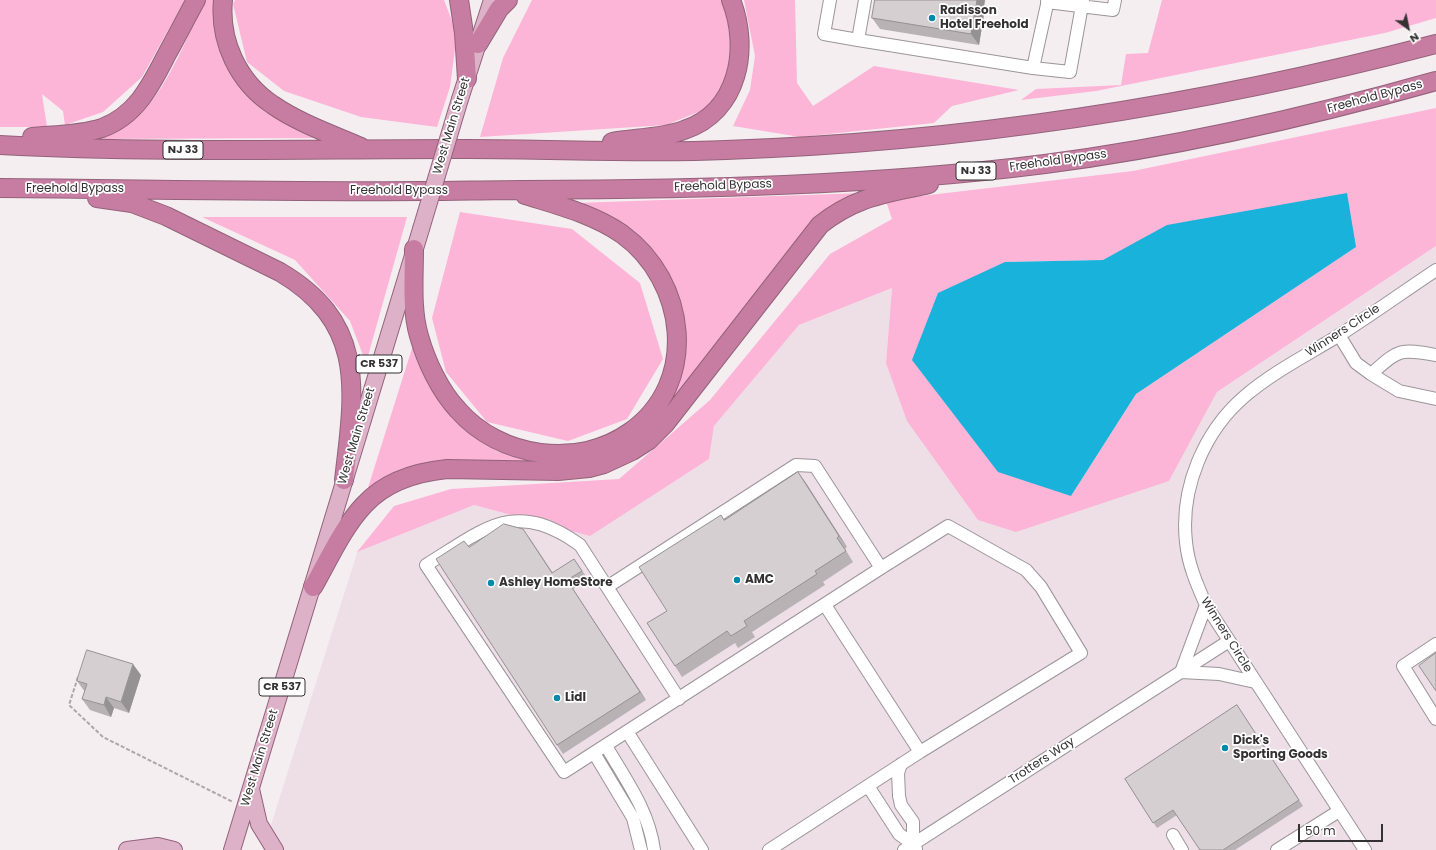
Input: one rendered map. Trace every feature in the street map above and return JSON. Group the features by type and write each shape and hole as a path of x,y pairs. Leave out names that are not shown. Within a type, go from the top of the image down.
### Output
{"highway":[{"path":"0,141 88,131 102,128 125,115 137,105 148,91 196,0"},
{"path":"223,0 223,28 228,46 242,75 252,87 280,110 365,149"},
{"path":"459,0 464,33 467,79"},
{"path":"478,44 499,9 508,0"},
{"path":"564,149 674,133 695,126 712,114 728,94 736,77 740,59 739,28 731,0"},
{"name":"NJ 33","path":"0,145 91,150 564,149 724,151 854,143 966,133 1112,113 1223,94 1329,71 1436,44"},
{"name":"Freehold Bypass","path":"0,188 422,192 749,186 867,180 990,170 1138,149 1238,130 1329,110 1436,81"},
{"path":"313,587 345,532 364,505 385,489 411,476 426,471 447,469 574,470 604,464 632,451 649,440 665,424 811,236 834,214 868,197 990,170"},
{"path":"37,188 132,203 166,216 280,272 307,290 326,310 338,330 350,366 352,413 344,480"},
{"path":"414,249 414,302 419,336 430,367 457,410 470,422 504,443 541,453 561,454 588,451 608,445 624,436 644,420 658,405 667,389 674,370 678,336 672,305 663,282 643,254 622,234 610,227 566,208 507,190"}],"main road":[{"name":"West Main Street","path":"232,850 313,587 414,249 492,0"},
{"path":"251,787 259,824 275,850"},
{"path":"127,850 158,846 174,850"}],"street":[{"path":"830,0 824,34 1033,68 1070,72 1082,3"},
{"path":"858,40 866,0"},
{"path":"1033,68 1048,1 1082,3 1113,10 1115,0"},
{"name":"Winners Circle","path":"1364,850 1206,605 1189,561 1185,528 1186,508 1195,470 1203,450 1221,421 1245,396 1264,381 1339,335 1436,270"},
{"path":"1339,335 1356,363 1371,374 1399,391 1436,399"},
{"path":"1371,374 1395,353 1401,351 1436,355"},
{"path":"607,587 796,465 815,466 881,568"},
{"path":"679,699 580,546 563,533 542,524 518,520 490,526 426,565 564,772 628,733 948,526 1026,570 1041,587 1081,653 920,752 769,850"},
{"path":"825,605 920,752"},
{"path":"1206,605 1181,672 1219,674 1255,682"},
{"name":"Trotters Way","path":"911,848 1228,641"},
{"path":"1436,644 1403,666 1436,719"},
{"path":"628,733 702,850"},
{"path":"606,746 642,808 651,828 654,850"},
{"path":"594,753 633,818 641,850"},
{"path":"901,764 898,773 899,796 901,805 912,822 911,848"},
{"path":"868,786 899,834 911,848"},
{"path":"1277,850 1339,811"},
{"path":"1173,835 1182,850"}],"path":[{"path":"78,677 69,705 103,737 245,808"}],"shaded area":[{"path":"0,0 185,0 142,77 103,112 65,125 63,111 42,94 47,127 0,127"},
{"path":"205,0 219,0 233,74 258,106 316,138 93,139 126,126 142,113 153,100 173,67"},
{"path":"235,0 444,0 457,34 450,87 437,127 361,117 284,91 247,62 233,4"},
{"path":"532,0 721,0 735,35 726,85 711,107 666,125 480,137 503,58"},
{"path":"744,0 795,0 797,83 813,106 874,66 1019,90 952,106 934,123 800,137 733,126 750,90 755,56"},
{"path":"1162,0 1436,0 1436,18 1385,33 1096,91 1021,100 1036,89 1121,85 1126,54 1148,53"},
{"path":"1436,108 1436,246 1217,392 1169,481 1016,532 978,520 907,421 886,363 892,288 799,325 714,426 709,459 590,536 474,505 357,552 394,506 451,489 619,479 710,400 830,254 892,219 886,201 887,200 1133,171","holes":["1356,247 1136,394 1071,496 1005,262 1103,260"]},
{"path":"864,193 828,213 662,416 680,380 686,327 665,269 576,203"},
{"path":"460,212 572,229 640,283 663,359 627,419 568,441 487,422 446,372 432,318"},
{"path":"202,217 407,217 366,363 350,321 295,260"},
{"path":"1436,246 1436,850 263,850 358,550 474,505 590,535 709,459 714,426 799,325 892,288 886,363 978,520 1169,481 1217,392"},
{"path":"416,336 418,358 434,392 461,427 497,451 538,463 483,464 365,497"}],"water":[{"path":"1347,193 1356,247 1136,394 1071,496 998,472 912,360 938,293 1005,262 1103,260 1167,225"}],"building":[{"name":"Radisson Hotel Freehold","path":"875,0 977,0 971,34 872,18"},
{"name":"AMC","path":"798,472 839,536 837,538 846,551 815,571 817,574 744,621 747,626 731,636 727,631 675,666 647,623 667,611 639,567 721,515 724,520"},
{"path":"504,524 523,529 552,573 574,559 582,571 567,580 640,692 557,745 436,559 464,541 469,547"},
{"path":"87,650 133,664 121,702 106,697 104,705 82,699 87,684 77,681"},
{"path":"1436,653 1436,691 1419,666"},
{"name":"Dick's Sporting Goods","path":"1237,705 1299,800 1223,850 1200,850 1173,810 1153,823 1125,779"}],"place":[{"name":"Radisson Hotel Freehold","path":"932,18"},
{"name":"AMC","path":"737,580"},
{"name":"Ashley HomeStore","path":"491,583"},
{"name":"Lidl","path":"557,698"},
{"name":"Dick's Sporting Goods","path":"1225,748"}]}
